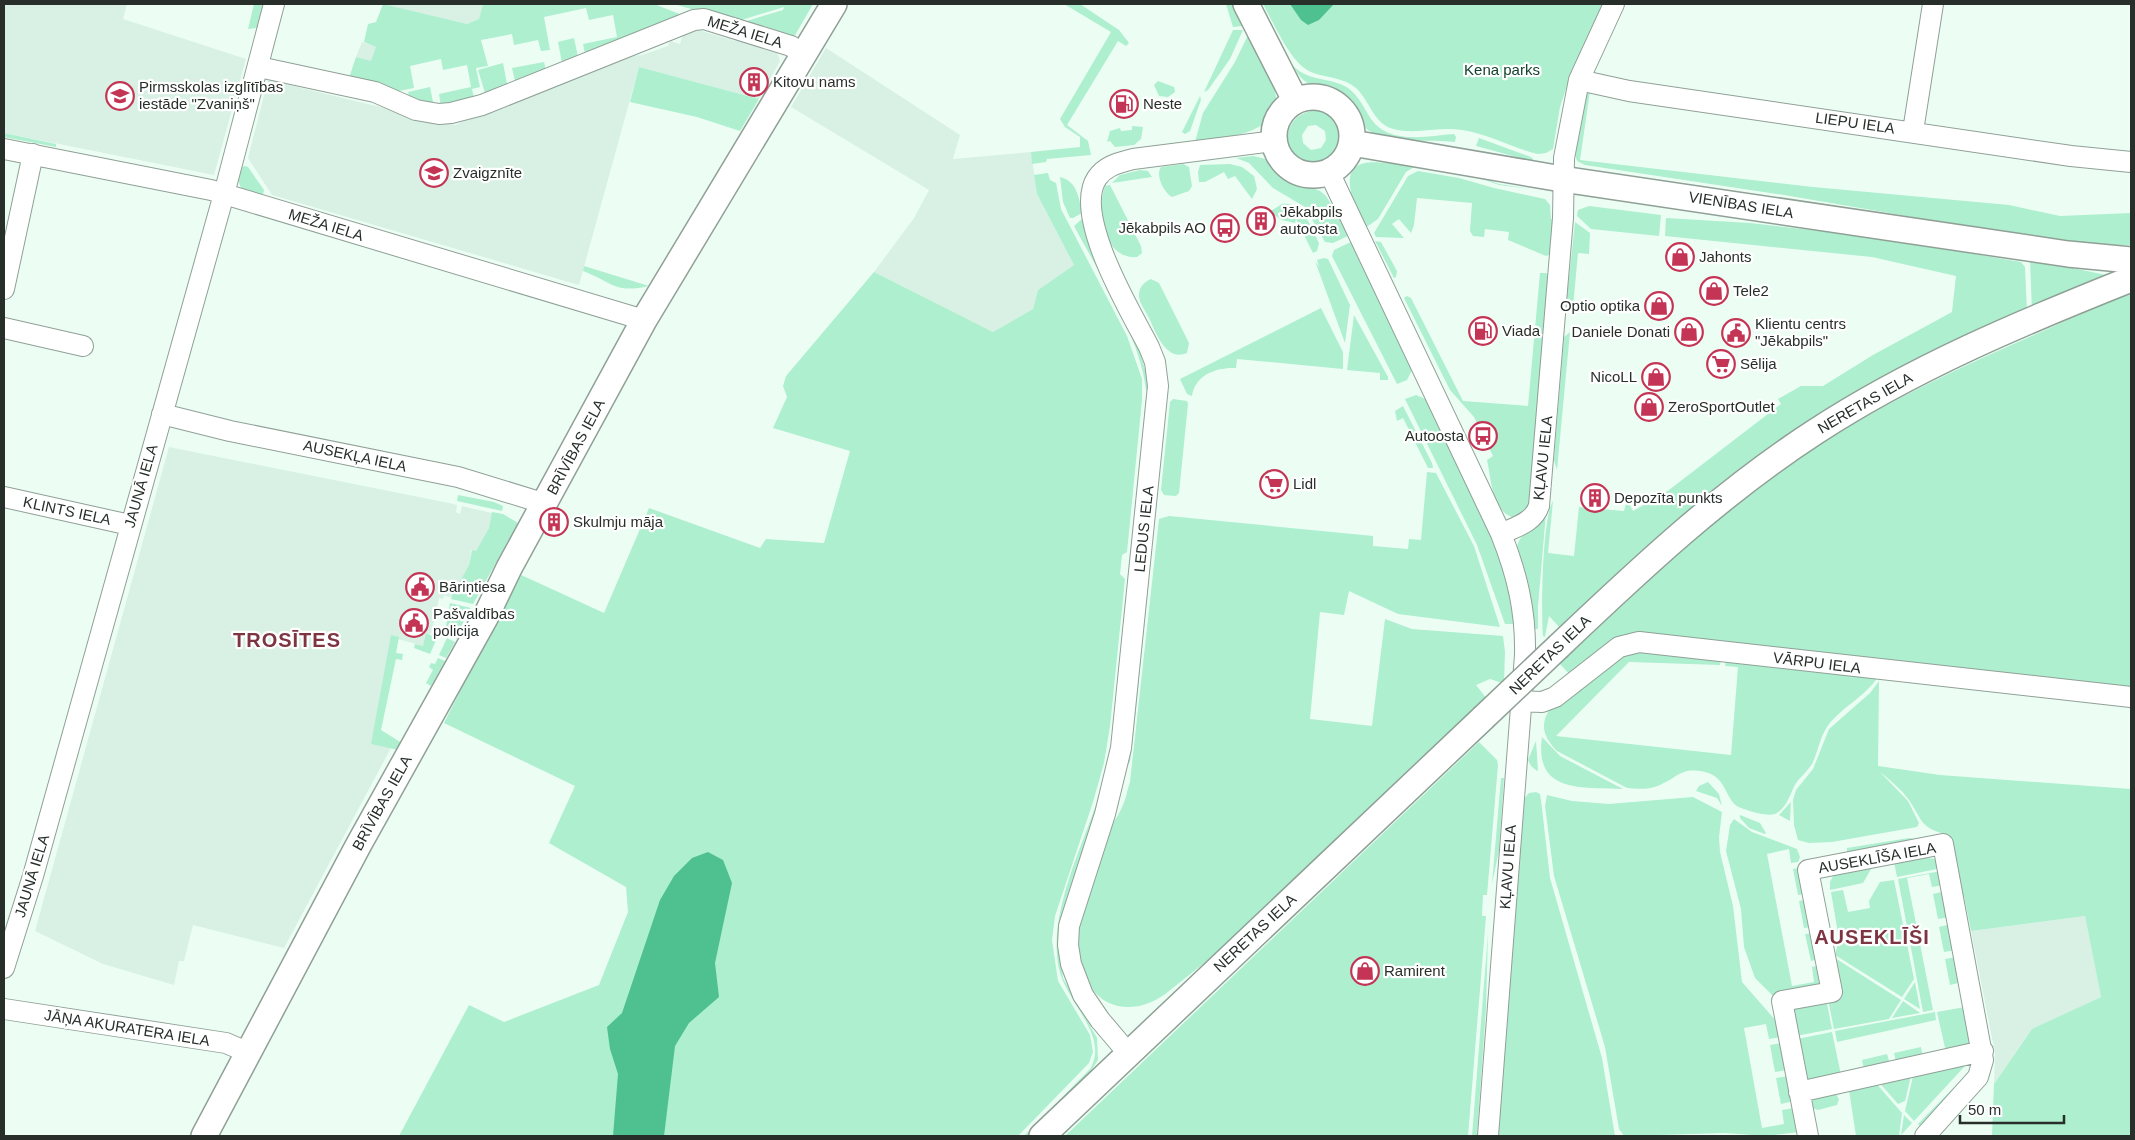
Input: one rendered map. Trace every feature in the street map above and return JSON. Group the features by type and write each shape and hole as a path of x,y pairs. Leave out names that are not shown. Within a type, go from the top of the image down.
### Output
{"main road":[{"name":"BRĪVĪBAS IELA","path":"204,1136 644,320 834,4"},
{"path":"1246,4 1295,100"},
{"path":"1309,96 1323,97 1337,104 1347,114 1352,128 1352,143 1348,155 1340,165 1329,172 1314,176 1300,173 1287,166 1278,154 1274,141 1276,122 1287,106 1295,100 1309,96"},
{"name":"VIENĪBAS IELA","path":"1352,143 1562,178 2068,254 2131,260"},
{"name":"NERETAS IELA","path":"1042,1136 1560,646 1692,523 1737,487 1816,431 1950,356 2131,278"}],"street":[{"name":"JAUNĀ IELA","path":"4,968 33,876 224,194 259,67 274,4"},
{"name":"KĻAVU IELA","path":"1488,1136 1525,655 1525,618 1514,568 1501,534 1532,518 1537,511 1540,501 1563,218 1562,178 1564,158 1579,80 1614,4"},
{"path":"1913,131 1933,4"},
{"name":"MEŽA IELA","path":"259,67 375,92 416,110 438,114 482,105 694,20 704,19 791,46 804,55"},
{"name":"LIEPU IELA","path":"1579,80 1630,91 1913,131 2071,156 2131,162"},
{"name":"LEDUS IELA","path":"1128,1053 1100,1020 1083,995 1071,964 1068,945 1069,926 1105,814 1121,748 1158,386 1155,362 1149,347 1100,247 1094,227 1091,195 1096,179 1111,165 1133,159 1274,141"},
{"name":"MEŽA IELA","path":"4,149 211,190 644,320"},
{"path":"4,289 33,154"},
{"path":"1329,172 1501,534"},
{"path":"4,328 83,346"},
{"name":"AUSEKĻA IELA","path":"162,414 459,478 546,504"},
{"name":"KLINTS IELA","path":"4,497 130,525"},
{"name":"VĀRPU IELA","path":"1521,701 1542,702 1554,697 1618,647 1639,642 2131,697"},
{"name":"AUSEKLĪŠA IELA","path":"1808,1136 1782,1001 1832,992 1808,870 1943,844 1983,1052 1983,1065 1978,1077 1925,1136"},
{"name":"JĀŅA AKURATERA IELA","path":"4,1009 226,1043 249,1053"},
{"path":"1799,1092 1983,1052"}],"shaded area":[{"name":"Pirmsskolas izglītības iestāde \"Zvaniņš\"","path":"4,4 127,4 123,19 246,59 214,175 4,133"},
{"path":"382,4 483,4 479,19 467,24"},
{"path":"1290,4 1334,4 1319,20 1308,25 1301,20"},
{"name":"Zvaigznīte","path":"691,28 736,41 738,35 775,46 780,61 759,99 639,67 579,285 272,195 248,158 268,80 455,125 622,57 642,55 668,46 670,41 680,44 684,29"},
{"path":"362,42 377,47 371,62 356,57"},
{"path":"826,48 960,135 953,159 1031,152 1037,194 1074,265 1038,290 1033,309 993,332 874,272 914,218 929,190 791,107"},
{"path":"169,447 449,503 457,505 456,512 460,514 462,506 492,513 489,528 476,551 471,550 469,565 459,583 454,583 451,597 444,596 443,599 439,598 431,634 426,633 423,646 398,639 371,744 391,748 284,948 193,925 184,961 179,961 174,985 103,964 35,931"},
{"path":"708,852 723,860 732,883 715,963 719,997 689,1023 675,1046 664,1136 613,1136 618,1074 610,1049 607,1027 622,1013 660,900 674,876 692,858"},
{"path":"2085,916 2101,997 2031,1030 1994,1084 1995,1053 1971,931"}],"green space":[{"path":"254,4 263,4 262,16 257,28 248,29"},
{"path":"383,4 467,24 479,19 483,4 654,4 682,15 585,54 583,44 617,37 613,15 589,20 586,8 544,17 550,50 541,51 538,40 514,45 512,34 481,40 488,66 476,68 480,87 472,89 474,98 441,107 439,94 471,87 467,65 443,70 441,59 410,66 414,88 394,92 349,78 356,57 371,61 376,47 364,42 368,24 376,22"},
{"path":"674,4 813,4 794,37 740,23 783,10 784,7 735,22"},
{"path":"1064,4 1080,4 1119,30 1129,43 1126,46 1118,41 1067,125 1088,141 1091,155 1047,159 1046,162 1032,164 1031,152 1080,147 1080,137 1065,127 1060,119 1111,32"},
{"path":"1226,4 1232,4 1243,26 1233,27"},
{"name":"Kena parks","path":"1263,4 1604,4 1572,71 1560,107 1553,149 1546,153 1538,154 1462,130 1408,131 1384,125 1356,88 1344,81 1313,73 1300,65 1282,40"},
{"path":"1233,30 1243,30 1230,59 1208,90 1204,92"},
{"path":"1249,33 1275,90 1275,110 1269,120 1259,127 1233,136 1195,142 1203,113 1235,62"},
{"path":"574,38 578,57 562,63 558,42"},
{"path":"544,62 546,70 515,81 512,68"},
{"path":"503,63 507,84 485,93 478,70"},
{"path":"1292,65 1299,71 1313,77 1341,84 1348,88 1358,98 1371,119 1388,133 1409,137 1454,134 1456,137 1455,142 1398,140 1376,135 1364,126 1346,100 1334,93 1309,84 1298,74"},
{"path":"639,67 759,99 740,131 697,117 630,102"},
{"path":"1158,81 1174,87 1175,92 1168,97 1159,96 1154,85"},
{"path":"430,87 434,107 410,101 408,92"},
{"path":"1587,91 1590,91 1580,160 1813,187 2009,205 2060,216 2131,213 2131,245 2096,245 2053,241 1784,195 1585,165 1577,161 1575,155"},
{"path":"1200,96 1201,100 1190,131 1185,134 1182,132"},
{"path":"1316,110 1323,112 1334,118 1341,128 1343,141 1341,148 1327,163 1311,165 1300,161 1293,154 1288,144 1288,133 1292,123 1302,115","holes":["1316,125 1325,131 1326,140 1321,148 1311,150 1303,143 1302,135 1308,126"]},
{"path":"1132,126 1143,127 1141,139 1134,145 1115,147 1110,141 1107,142 1110,131 1120,128 1121,131 1132,130"},
{"path":"4,133 56,144 56,147 4,137"},
{"path":"1479,138 1531,157 1535,162 1476,146"},
{"path":"1253,156 1266,159 1286,177 1320,191 1326,196 1350,235 1333,243 1325,242 1305,207 1273,188 1249,163 1236,158"},
{"path":"1387,160 1469,173 1499,184 1530,189 1499,185 1468,174 1414,167 1406,172 1378,219 1365,228 1349,193 1351,192 1351,175 1357,166 1363,163 1386,163"},
{"path":"1183,164 1189,167 1192,186 1189,191 1172,197 1161,184 1159,170 1161,167"},
{"path":"1230,164 1242,167 1254,176 1257,189 1252,199 1235,176 1228,179 1224,172 1205,182 1199,182 1198,172 1200,165"},
{"path":"241,167 248,167 264,190 263,194 250,194 241,188 238,180"},
{"path":"1140,170 1148,171 1152,177 1112,183 1120,175"},
{"path":"1418,171 1459,178 1545,199 1550,205 1551,219 1555,221 1551,254 1546,256 1508,240 1509,232 1485,229 1484,237 1473,236 1470,231 1472,203 1417,198 1414,225 1411,233 1399,219 1392,224 1404,238 1376,237 1374,233 1408,176"},
{"path":"1048,173 1050,180 1056,183 1061,209 1127,336 1142,379 1142,400 1127,552 1122,555 1120,574 1125,579 1110,726 1104,763 1055,916 1052,940 1058,981 1090,1035 1093,1052 1089,1063 1018,1136 399,1136 469,1005 504,1022 599,985 628,912 626,887 549,843 575,786 444,723 519,574 604,613 649,508 760,548 766,539 824,543 850,451 773,428 787,397 783,386 786,376 874,272 993,332 1033,309 1038,290 1074,265 1037,194 1034,175"},
{"path":"1060,177 1066,179 1074,186 1078,196 1082,213 1073,218 1070,218 1063,202"},
{"path":"1110,185 1141,246 1142,253 1137,257 1126,256 1117,251 1105,232 1102,220 1102,196 1105,186"},
{"path":"1282,204 1296,207 1305,216 1319,243 1317,251 1313,253 1296,219 1295,223 1282,220 1269,212"},
{"path":"1589,206 1661,215 1659,236 1591,229 1577,216 1578,210"},
{"path":"1083,218 1088,241 1096,262 1128,324 1137,346 1145,368 1149,392 1146,390 1136,348 1118,306 1074,226"},
{"path":"1666,218 1750,223 1881,238 2021,262 2025,267 2027,312 1946,346 1561,629 1549,616 1545,637 1543,636 1542,624 1544,545 1549,511 1553,501 1548,553 1574,556 1579,507 1624,511 1627,500 1633,511 1665,493 1781,404 1778,399 1801,386 1823,386 1873,355 1952,312 1956,276 1872,257 1665,236"},
{"path":"1575,222 1590,233 1589,254 1578,253 1573,307 1568,304 1567,296"},
{"path":"1353,241 1412,370 1407,380 1397,384 1332,256 1334,250"},
{"path":"1375,241 1381,242 1397,271 1396,277 1394,278"},
{"path":"1328,259 1350,305 1345,343 1315,261 1319,267 1317,260"},
{"path":"2030,259 2106,275 2106,277 2032,312"},
{"path":"584,266 649,286 628,289 614,286 583,271"},
{"path":"1540,273 1546,273 1550,276 1531,506 1520,516 1512,517 1500,508 1496,501 1487,460 1493,456 1474,417 1450,390 1404,298 1407,296 1411,298 1463,401 1528,406"},
{"path":"1151,279 1159,283 1189,343 1187,353 1180,355 1168,350 1159,338 1142,305 1139,291"},
{"path":"2131,294 2131,689 1867,662 1718,640 1655,635 1572,677 1560,664 1642,586 1705,530 1763,484 1836,434 1952,372 2082,313"},
{"path":"1321,308 1343,352 1343,369 1237,359 1236,368 1221,369 1208,374 1197,383 1192,396 1187,394 1180,379"},
{"path":"1354,315 1388,380 1380,380 1380,373 1347,370"},
{"path":"1570,332 1557,470 1554,460 1564,337"},
{"path":"1416,395 1428,400 1503,562 1516,622 1514,624 1505,624 1477,545 1405,399"},
{"path":"1146,398 1133,545 1131,549"},
{"path":"1173,399 1187,401 1188,404 1179,493 1176,496 1164,495 1161,490 1170,402"},
{"path":"1403,406 1433,468 1428,468 1403,418 1397,421 1395,411"},
{"path":"1427,472 1436,473 1474,546 1500,627 1398,614 1349,591 1344,615 1320,612 1310,719 1372,726 1385,619 1412,629 1503,636 1505,652 1504,682 1490,679 1476,685 1487,699 1252,925 1164,995 1144,1005 1129,1007 1114,1005 1103,1000 1092,988 1082,969 1077,948 1078,932 1084,903 1099,855 1109,830 1123,804 1130,782 1159,519 1169,516 1373,536 1373,546 1408,549 1409,539 1421,540"},
{"path":"458,495 494,502 503,506 502,511 457,501"},
{"path":"492,512 503,514 518,523 473,604 451,599 455,582 459,583 469,565 472,550 476,551 489,528"},
{"path":"1546,513 1538,606 1538,629 1533,629 1517,547 1525,533 1539,522"},
{"path":"1149,579 1133,739 1130,762 1127,765"},
{"path":"450,603 471,608 458,632 457,639 445,632"},
{"path":"426,633 437,638 430,654 414,648 415,644 423,646"},
{"path":"391,635 399,637 396,653 403,654 402,660 396,659 381,730 402,743 398,750 371,744"},
{"path":"447,638 455,642 446,658 439,655"},
{"path":"1631,650 1721,659 1720,665 1629,662 1556,736 1731,755 1738,667 1725,666 1726,660 1878,677 1866,691 1832,720 1823,735 1813,762 1796,783 1785,804 1775,814 1767,815 1749,811 1736,805 1718,779 1705,772 1691,771 1681,773 1652,788 1627,788 1557,751 1546,736 1544,726 1550,709"},
{"path":"438,658 445,661 431,686 426,683 433,670 429,667 431,663 435,664"},
{"path":"1879,681 1878,766 1940,775 2131,789 2131,1136 1992,1136 1994,1084 2032,1029 2101,997 2085,916 1971,931 1964,896 1959,894 1945,834 1926,826 1906,796 1880,772 1908,801 1919,823 1917,827 1832,842 1809,843 1798,840 1794,825 1793,800 1796,790 1813,769 1829,729 1870,693"},
{"path":"1542,737 1560,756 1623,789 1577,787 1564,784 1553,778 1546,769 1542,756"},
{"path":"1536,741 1538,770 1537,771 1528,760"},
{"path":"1479,742 1497,760 1498,765 1487,895 1483,895 1482,916 1486,916 1468,1136 1065,1136"},
{"path":"1501,778 1504,778 1499,850 1492,884"},
{"path":"1708,782 1719,794 1722,806 1717,798 1696,791 1699,786"},
{"path":"1536,792 1540,794 1541,800 1550,878 1602,1058 1615,1136 1499,1136 1497,1133 1523,800 1529,793"},
{"path":"1100,793 1094,822 1061,916 1058,940 1063,978 1097,1038 1098,1060 1088,1075 1027,1136 1024,1136 1090,1069 1095,1057 1095,1044 1091,1032 1063,981 1059,969 1057,948 1062,903 1076,857"},
{"path":"1547,795 1572,801 1609,804 1693,797 1722,812 1719,837 1720,852 1733,906 1742,982 1777,1022 1781,1037 1769,1039 1766,1024 1744,1028 1762,1128 1784,1124 1782,1110 1794,1108 1799,1132 1766,1136 1725,1133 1624,1136 1619,1129 1605,1047 1554,876 1545,806"},
{"path":"1791,802 1790,821 1779,815"},
{"path":"1740,815 1760,823 1766,833 1749,828 1740,818"},
{"path":"1734,819 1752,832 1797,849 1800,857 1798,862 1791,863 1789,849 1767,854 1792,986 1814,982 1812,967 1820,965 1824,987 1775,998 1755,978 1744,947 1741,909 1726,851 1730,825"},
{"path":"1909,838 1920,840 1847,856 1847,848"},
{"path":"1922,857 1935,859 1942,868 1897,877 1894,862"},
{"path":"1874,864 1863,883 1830,890 1830,882 1834,874"},
{"path":"1802,867 1807,894 1798,895 1793,869"},
{"path":"1941,871 1943,885 1932,887 1929,874 1907,878 1933,1010 1923,1012 1898,879"},
{"path":"1894,880 1914,979 1902,997 1835,955 1839,939 1831,892 1843,890 1848,912 1870,908 1869,901 1880,882"},
{"path":"1945,891 1950,917 1938,919 1933,894"},
{"path":"1808,899 1813,927 1804,928 1799,901"},
{"path":"1951,924 1956,950 1944,952 1939,927"},
{"path":"1488,933 1486,1008 1477,1136 1472,1136"},
{"path":"1814,933 1819,959 1811,961 1805,934"},
{"path":"1957,957 1962,982 1950,985 1945,959"},
{"path":"1835,958 1901,1000 1889,1019 1834,1029 1828,999"},
{"path":"1915,982 1920,1009 1904,999"},
{"path":"1826,999 1832,1029 1791,1037 1792,1005"},
{"path":"1903,1001 1920,1013 1892,1018"},
{"path":"1965,1007 1973,1043 1946,1052 1937,1012"},
{"path":"1935,1012 1936,1020 1837,1042 1835,1031"},
{"path":"1832,1032 1841,1075 1807,1082 1792,1040"},
{"path":"1782,1043 1787,1070 1775,1072 1770,1045"},
{"path":"1921,1047 1923,1057 1896,1062 1894,1053"},
{"path":"1887,1054 1890,1064 1864,1069 1862,1060"},
{"path":"1965,1066 1914,1121 1905,1111 1914,1072"},
{"path":"1973,1068 1923,1130 1918,1124"},
{"path":"1912,1072 1905,1101 1898,1104 1877,1080"},
{"path":"1788,1076 1793,1101 1781,1104 1776,1078"},
{"path":"1874,1081 1902,1113 1899,1136 1856,1136 1849,1090"},
{"path":"1835,1093 1839,1099 1837,1105 1818,1110 1812,1108 1811,1098"},
{"path":"1904,1115 1912,1123 1901,1135"}],"place":[{"name":"Kitovu nams","path":"754,82"},
{"name":"Pirmsskolas izglītības iestāde \"Zvaniņš\"","path":"120,96"},
{"name":"Neste","path":"1124,104"},
{"name":"Zvaigznīte","path":"434,173"},
{"name":"Jēkabpils autoosta","path":"1261,221"},
{"name":"Jēkabpils AO","path":"1225,228"},
{"name":"Jahonts","path":"1680,257"},
{"name":"Tele2","path":"1714,291"},
{"name":"Optio optika","path":"1659,306"},
{"name":"Viada","path":"1483,331"},
{"name":"Daniele Donati","path":"1689,332"},
{"name":"Klientu centrs \"Jēkabpils\"","path":"1736,333"},
{"name":"Sēlija","path":"1721,364"},
{"name":"NicoLL","path":"1656,377"},
{"name":"ZeroSportOutlet","path":"1649,407"},
{"name":"Autoosta","path":"1483,436"},
{"name":"Lidl","path":"1274,484"},
{"name":"Depozīta punkts","path":"1595,498"},
{"name":"Skulmju māja","path":"554,522"},
{"name":"Bāriņtiesa","path":"420,587"},
{"name":"Pašvaldības policija","path":"414,623"},
{"name":"Ramirent","path":"1365,971"}],"district":[{"name":"TROSĪTES","path":"287,640"},
{"name":"AUSEKLĪŠI","path":"1872,937"}]}
